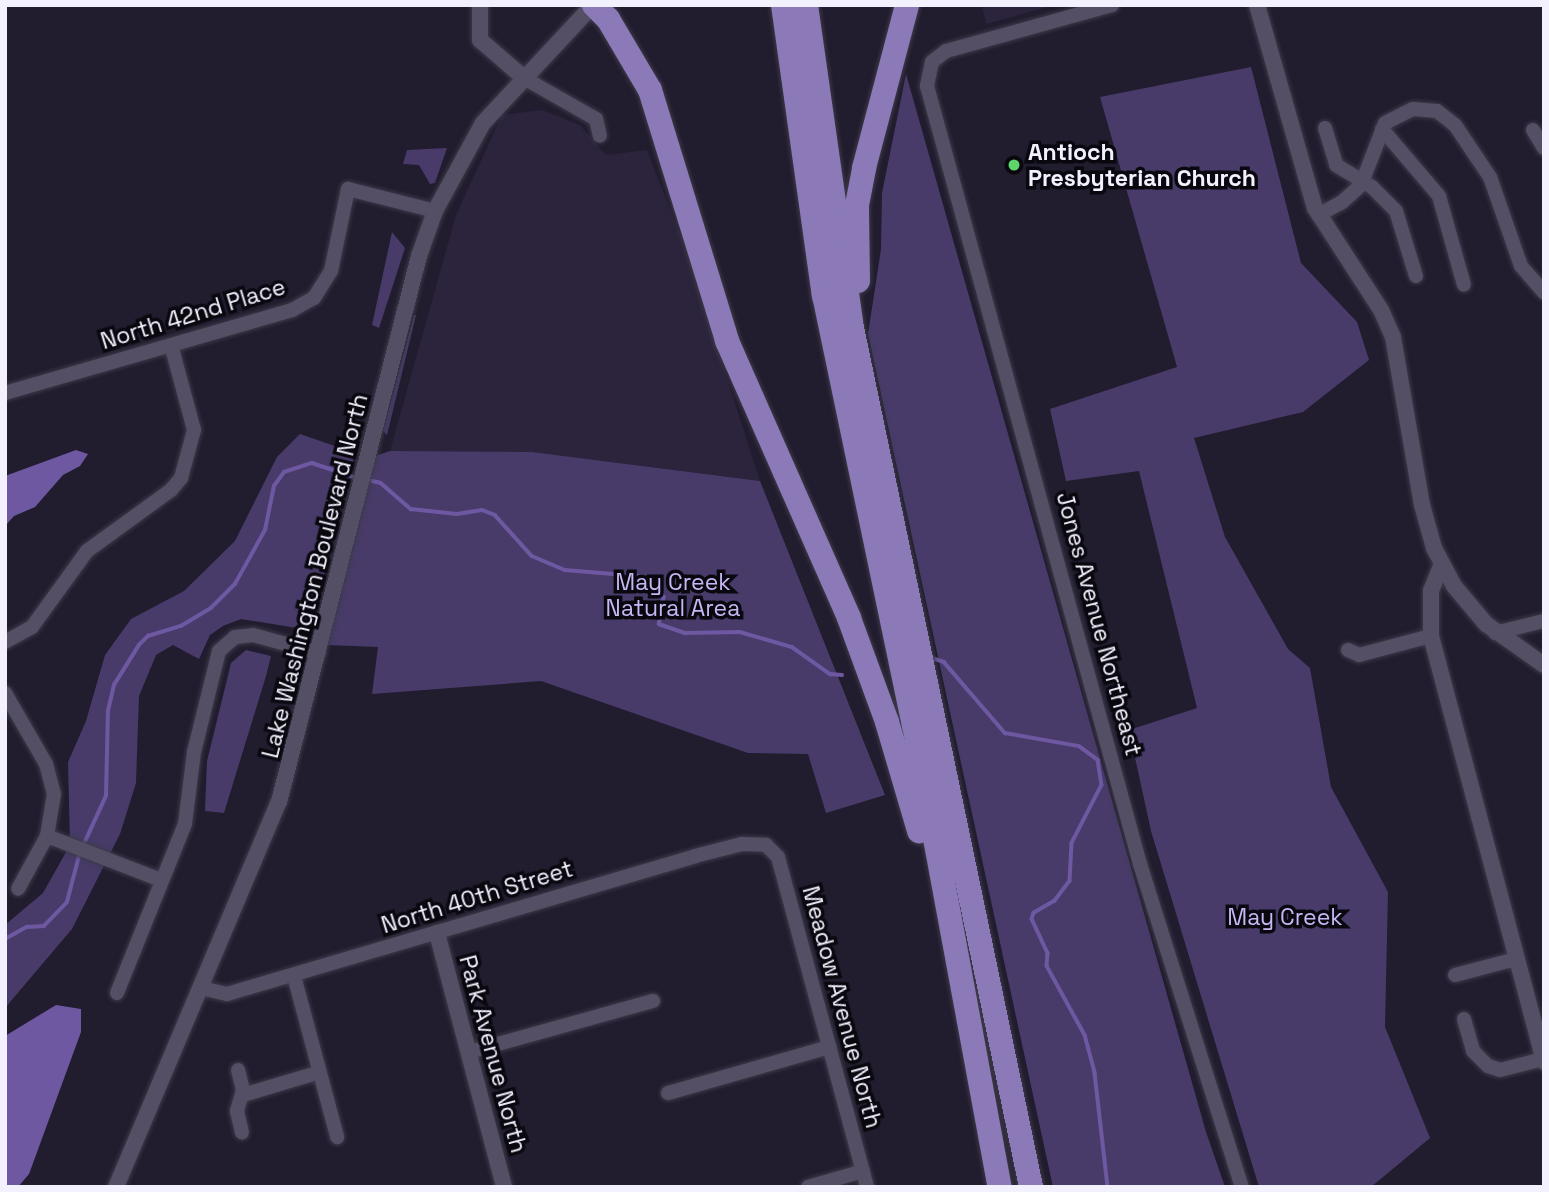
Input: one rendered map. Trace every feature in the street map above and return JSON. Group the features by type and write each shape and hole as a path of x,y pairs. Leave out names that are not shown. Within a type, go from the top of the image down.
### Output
{"highway":[{"path":"594,5 608,19 650,90 727,341 849,618 887,722 962,982"},
{"path":"895,589 859,300 857,205 869,141 907,5"},
{"path":"791,6 885,493"},
{"path":"791,6 824,295 895,589 1031,1187"},
{"path":"924,723 962,982 1000,1187"}],"street":[{"path":"480,5 477,32 483,44 524,78 596,118 600,136"},
{"name":"Lake Washington Boulevard North","path":"116,1187 279,802 419,256 435,211 483,123 594,5"},
{"name":"Jones Avenue Northeast","path":"1112,5 946,51 929,69 929,96 1140,864 1242,1187"},
{"path":"1257,5 1318,215 1381,310 1393,337 1426,525 1441,566 1495,633 1544,665"},
{"path":"1318,215 1354,193 1362,181 1382,129 1413,109 1445,114 1490,177 1521,266 1544,292"},
{"path":"1325,128 1336,165 1362,181 1396,211 1416,276"},
{"path":"1382,129 1439,196 1464,285"},
{"path":"1533,130 1544,148"},
{"name":"North 42nd Place","path":"5,393 292,310 314,298 331,271 348,188 435,211"},
{"path":"5,642 32,627 77,561 171,490 181,478 194,430 171,345"},
{"path":"1441,566 1431,591 1431,636 1543,1060 1500,1070 1489,1066 1474,1051 1464,1018"},
{"path":"1495,633 1544,621"},
{"path":"117,993 185,824 194,752 222,646 235,637 253,635 319,653"},
{"path":"1348,650 1359,655 1431,636"},
{"path":"5,693 52,780 54,811 47,836 18,889"},
{"path":"47,836 161,880"},
{"name":"North 40th Street","path":"201,988 227,994 695,856 743,844 766,845"},
{"name":"Meadow Avenue North","path":"766,845 778,857 867,1187"},
{"name":"Park Avenue North","path":"436,933 504,1187"},
{"path":"1455,975 1516,958"},
{"path":"294,976 337,1137"},
{"path":"470,1052 653,1001"},
{"path":"668,1093 830,1047"},
{"path":"238,1070 243,1095 237,1111 242,1132"},
{"path":"243,1095 320,1072"},
{"path":"808,1187 863,1171"}],"shaded area":[{"path":"982,5 1055,5 986,24"},
{"path":"542,110 580,125 606,155 647,150 684,245 760,481 532,452 390,451 456,215 502,115"},
{"path":"76,450 88,454 80,466 63,475 35,507 14,516 5,526 5,476"},
{"path":"56,1005 81,1009 81,1032 29,1174 18,1187 5,1187 5,1036"}],"green space":[{"name":"May Creek","path":"1251,67 1301,263 1357,322 1369,360 1303,412 1194,438 1225,537 1288,649 1310,668 1331,787 1388,892 1385,1027 1430,1138 1371,1187 1259,1187 1151,831 1129,730 1197,708 1139,471 1066,481 1050,409 1177,367 1100,97"},
{"path":"906,74 1206,1132 1225,1187 1053,1187 868,334 881,249 882,193"},
{"path":"447,148 435,183 430,184 419,165 403,164 407,150"},
{"path":"392,232 405,248 379,328 372,325"},
{"path":"416,315 387,435 383,431"},
{"path":"300,434 355,453 315,611 297,628 241,619 223,626 210,635 199,659 173,645 156,655 139,696 136,783 120,834 72,929 5,1008 5,925 43,893 70,845 68,762 86,721 105,655 131,619 184,591 235,541 277,457"},
{"name":"May Creek Natural Area","path":"390,451 532,452 760,481 885,795 826,813 808,754 748,753 541,681 372,694 378,647 327,645 375,456"},
{"path":"246,650 271,656 266,676 224,813 205,811 207,761 231,663"}],"waterway":[{"name":"May Creek","path":"83,846 106,796 108,711 114,685 139,645 148,636 181,626 211,608 235,584 265,530 274,486 284,472 312,463 357,478"},
{"name":"May Creek","path":"368,480 381,483 411,509 457,514 482,510 495,515 532,556 565,570 649,577 664,597 659,624 685,633 740,632 792,647 830,674 842,675"},
{"name":"May Creek","path":"932,658 944,662 1005,733 1079,746 1098,760 1102,785 1072,843 1070,881 1055,901 1034,913 1032,919 1048,953 1047,966 1085,1035 1095,1073 1108,1187"},
{"name":"May Creek","path":"5,939 27,927 44,926 67,902 80,852"}],"place":[{"name":"Antioch Presbyterian Church","path":"1014,165"}]}
